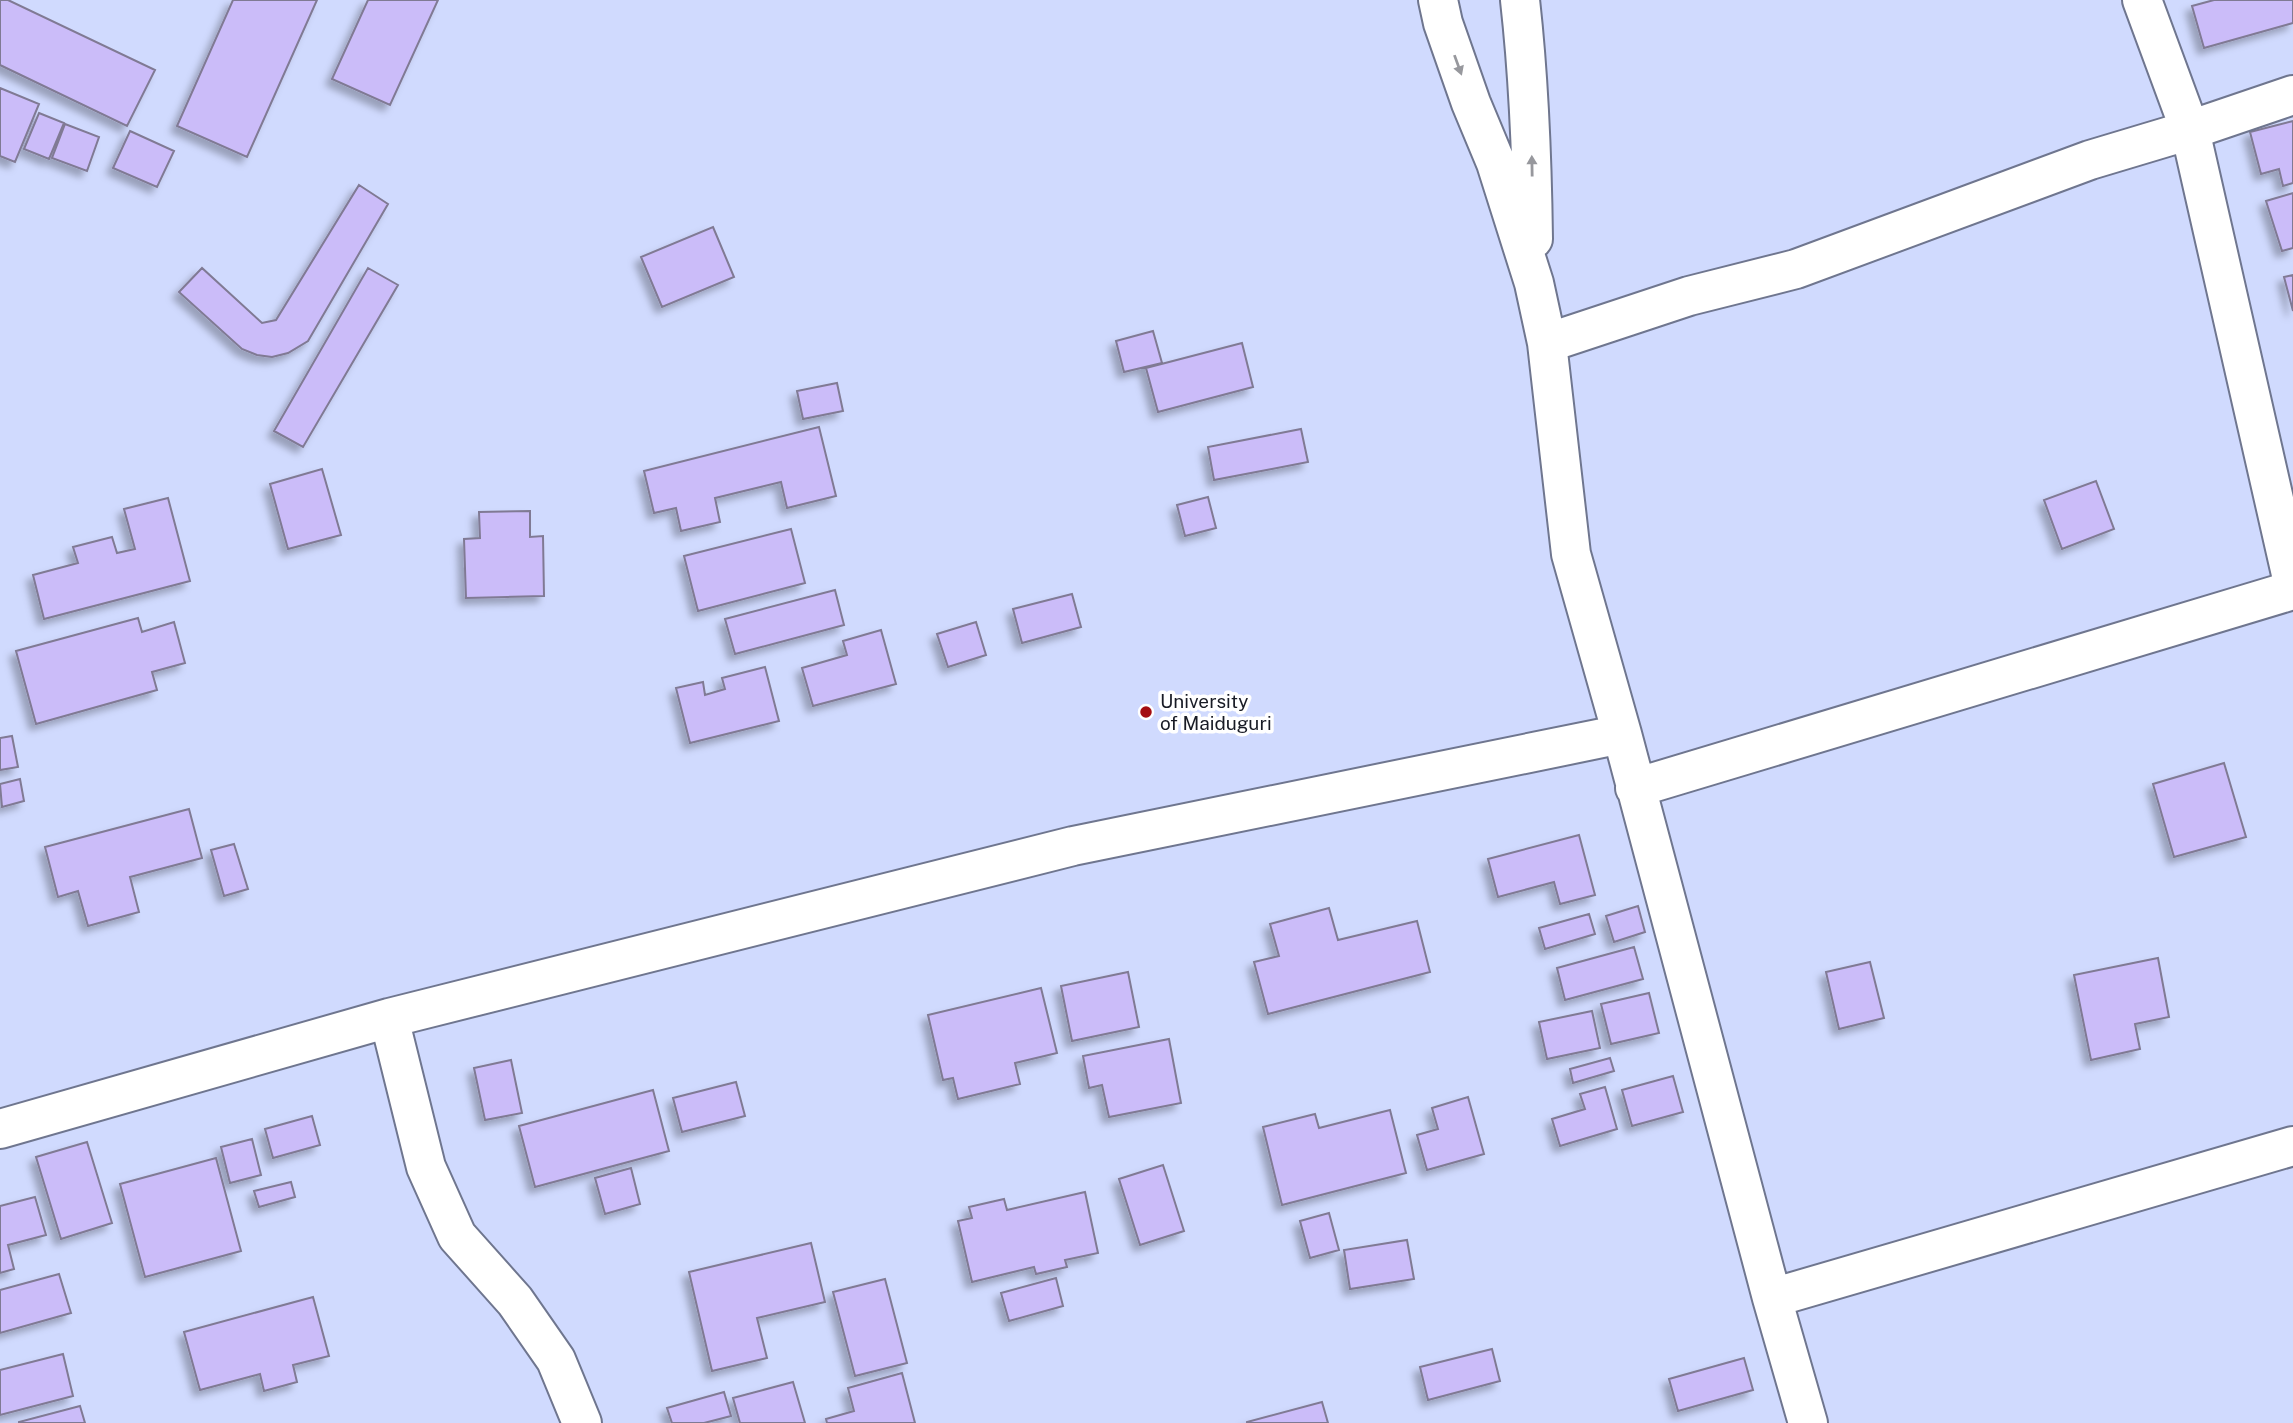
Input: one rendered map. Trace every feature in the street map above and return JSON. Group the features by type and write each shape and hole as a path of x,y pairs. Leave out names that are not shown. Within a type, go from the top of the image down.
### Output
{"street":[{"path":"1438,0 1443,23 1471,103 1496,163 1534,284 1547,343 1571,554 1808,1423"},
{"path":"1520,0 1532,154 1534,284"},
{"path":"2142,0 2190,130 2293,583"},
{"path":"1547,343 1689,296 1796,269 2090,160 2293,95"},
{"path":"1635,788 2293,590"},
{"path":"0,1129 389,1018 1073,846 1622,734"},
{"path":"389,1018 426,1167 457,1236 515,1301 556,1360 579,1422"},
{"path":"1772,1298 2293,1146"}],"shaded area":[{"name":"University of Maiduguri","path":"0,0 2293,0 2293,1423 0,1423"}],"building":[{"path":"0,0 8,0 155,70 127,126 0,65"},
{"path":"233,0 317,0 247,157 177,126"},
{"path":"368,0 438,0 390,105 332,79"},
{"path":"2214,0 2293,0 2293,23 2204,48 2192,6"},
{"path":"0,88 39,104 15,162 0,156"},
{"path":"39,113 64,123 49,159 24,149"},
{"path":"2293,121 2293,183 2283,186 2279,169 2261,174 2250,132"},
{"path":"65,124 99,137 87,171 52,158"},
{"path":"130,131 174,151 157,187 113,168"},
{"path":"359,185 388,204 308,341 288,353 272,357 242,349 179,292 202,268 262,323 276,320"},
{"path":"2293,193 2293,248 2282,251 2266,201"},
{"path":"713,227 734,277 662,307 641,257"},
{"path":"368,268 398,285 303,447 274,431"},
{"path":"2293,275 2293,311 2284,277"},
{"path":"1153,331 1162,363 1124,372 1116,341"},
{"path":"1242,343 1253,387 1158,412 1146,368"},
{"path":"837,383 843,411 803,419 797,391"},
{"path":"819,427 836,496 787,508 781,482 715,498 720,522 681,531 676,508 654,513 644,471"},
{"path":"1301,429 1308,462 1214,480 1208,447"},
{"path":"322,469 341,535 288,549 270,484"},
{"path":"2096,481 2114,529 2062,549 2044,500"},
{"path":"1208,497 1216,528 1185,536 1177,505"},
{"path":"168,498 190,581 44,619 33,575 78,563 73,547 112,537 117,553 135,549 124,509"},
{"path":"530,511 530,537 543,536 544,596 466,598 464,539 480,538 479,512"},
{"path":"791,529 805,583 698,611 684,556"},
{"path":"835,590 844,625 735,654 725,619"},
{"path":"1072,594 1081,627 1022,643 1013,609"},
{"path":"138,618 142,632 174,622 185,663 152,672 157,690 36,724 16,651"},
{"path":"976,622 986,655 948,667 937,634"},
{"path":"881,630 896,684 813,706 802,668 847,655 843,641"},
{"path":"765,667 779,721 690,743 676,688 703,682 705,695 725,689 722,678"},
{"path":"12,736 18,767 0,770 0,738"},
{"path":"2224,763 2246,837 2174,857 2153,784"},
{"path":"20,779 24,801 2,807 0,784"},
{"path":"189,809 202,858 130,877 139,912 88,926 78,891 58,897 45,847"},
{"path":"1579,835 1595,895 1560,904 1554,882 1498,897 1488,859"},
{"path":"234,844 248,889 224,896 211,850"},
{"path":"1638,906 1645,932 1614,942 1606,916"},
{"path":"1329,908 1338,940 1417,921 1430,972 1268,1014 1254,962 1279,956 1270,924"},
{"path":"1589,914 1595,934 1545,949 1539,928"},
{"path":"1634,947 1643,979 1565,1000 1557,968"},
{"path":"2158,958 2169,1017 2135,1024 2140,1049 2091,1060 2074,975"},
{"path":"1870,962 1884,1018 1839,1029 1826,972"},
{"path":"1128,972 1139,1027 1072,1041 1061,986"},
{"path":"1041,988 1057,1053 1015,1063 1020,1084 958,1099 953,1078 943,1080 928,1015"},
{"path":"1649,993 1659,1033 1611,1044 1601,1004"},
{"path":"1592,1011 1600,1048 1547,1059 1539,1022"},
{"path":"1169,1039 1181,1103 1109,1117 1102,1085 1089,1088 1083,1056"},
{"path":"1610,1058 1614,1071 1573,1083 1570,1069"},
{"path":"511,1060 522,1113 485,1120 474,1068"},
{"path":"1673,1076 1683,1112 1632,1126 1622,1090"},
{"path":"736,1082 745,1116 682,1132 673,1098"},
{"path":"1605,1087 1617,1129 1560,1146 1552,1119 1585,1109 1580,1094"},
{"path":"653,1090 669,1151 535,1187 519,1126"},
{"path":"1468,1097 1484,1154 1427,1170 1417,1135 1438,1129 1432,1108"},
{"path":"1390,1110 1406,1173 1282,1205 1263,1127 1315,1114 1319,1128"},
{"path":"312,1116 320,1145 273,1158 265,1129"},
{"path":"252,1139 261,1175 230,1183 221,1147"},
{"path":"87,1142 112,1223 61,1239 36,1157"},
{"path":"216,1158 241,1251 145,1277 120,1184"},
{"path":"1163,1165 1184,1231 1140,1245 1119,1179"},
{"path":"631,1168 640,1204 605,1214 595,1178"},
{"path":"291,1182 295,1197 259,1207 254,1191"},
{"path":"1085,1192 1098,1253 1065,1260 1067,1267 1036,1274 1034,1267 972,1282 958,1221 972,1218 969,1207 1004,1199 1007,1210"},
{"path":"35,1197 46,1235 8,1245 14,1269 0,1273 0,1206"},
{"path":"1329,1213 1339,1250 1310,1258 1300,1221"},
{"path":"1407,1240 1414,1279 1350,1289 1344,1250"},
{"path":"811,1243 825,1302 757,1318 767,1358 712,1371 689,1272"},
{"path":"59,1274 71,1313 0,1333 0,1290"},
{"path":"1056,1278 1063,1306 1009,1321 1001,1293"},
{"path":"885,1279 907,1363 855,1376 833,1292"},
{"path":"313,1297 329,1356 293,1365 297,1382 264,1391 260,1374 200,1390 184,1332"},
{"path":"1492,1349 1500,1381 1428,1400 1420,1367"},
{"path":"63,1354 73,1396 0,1415 0,1370"},
{"path":"1744,1358 1753,1390 1678,1411 1669,1379"},
{"path":"902,1373 915,1423 827,1423 826,1419 854,1411 848,1388"},
{"path":"793,1382 805,1423 740,1423 733,1398"},
{"path":"724,1392 731,1416 704,1423 672,1423 667,1408"},
{"path":"1322,1402 1328,1423 1247,1423 1247,1422"},
{"path":"80,1406 85,1423 19,1423 19,1422"}],"place":[{"name":"University of Maiduguri","path":"1146,712"}]}
